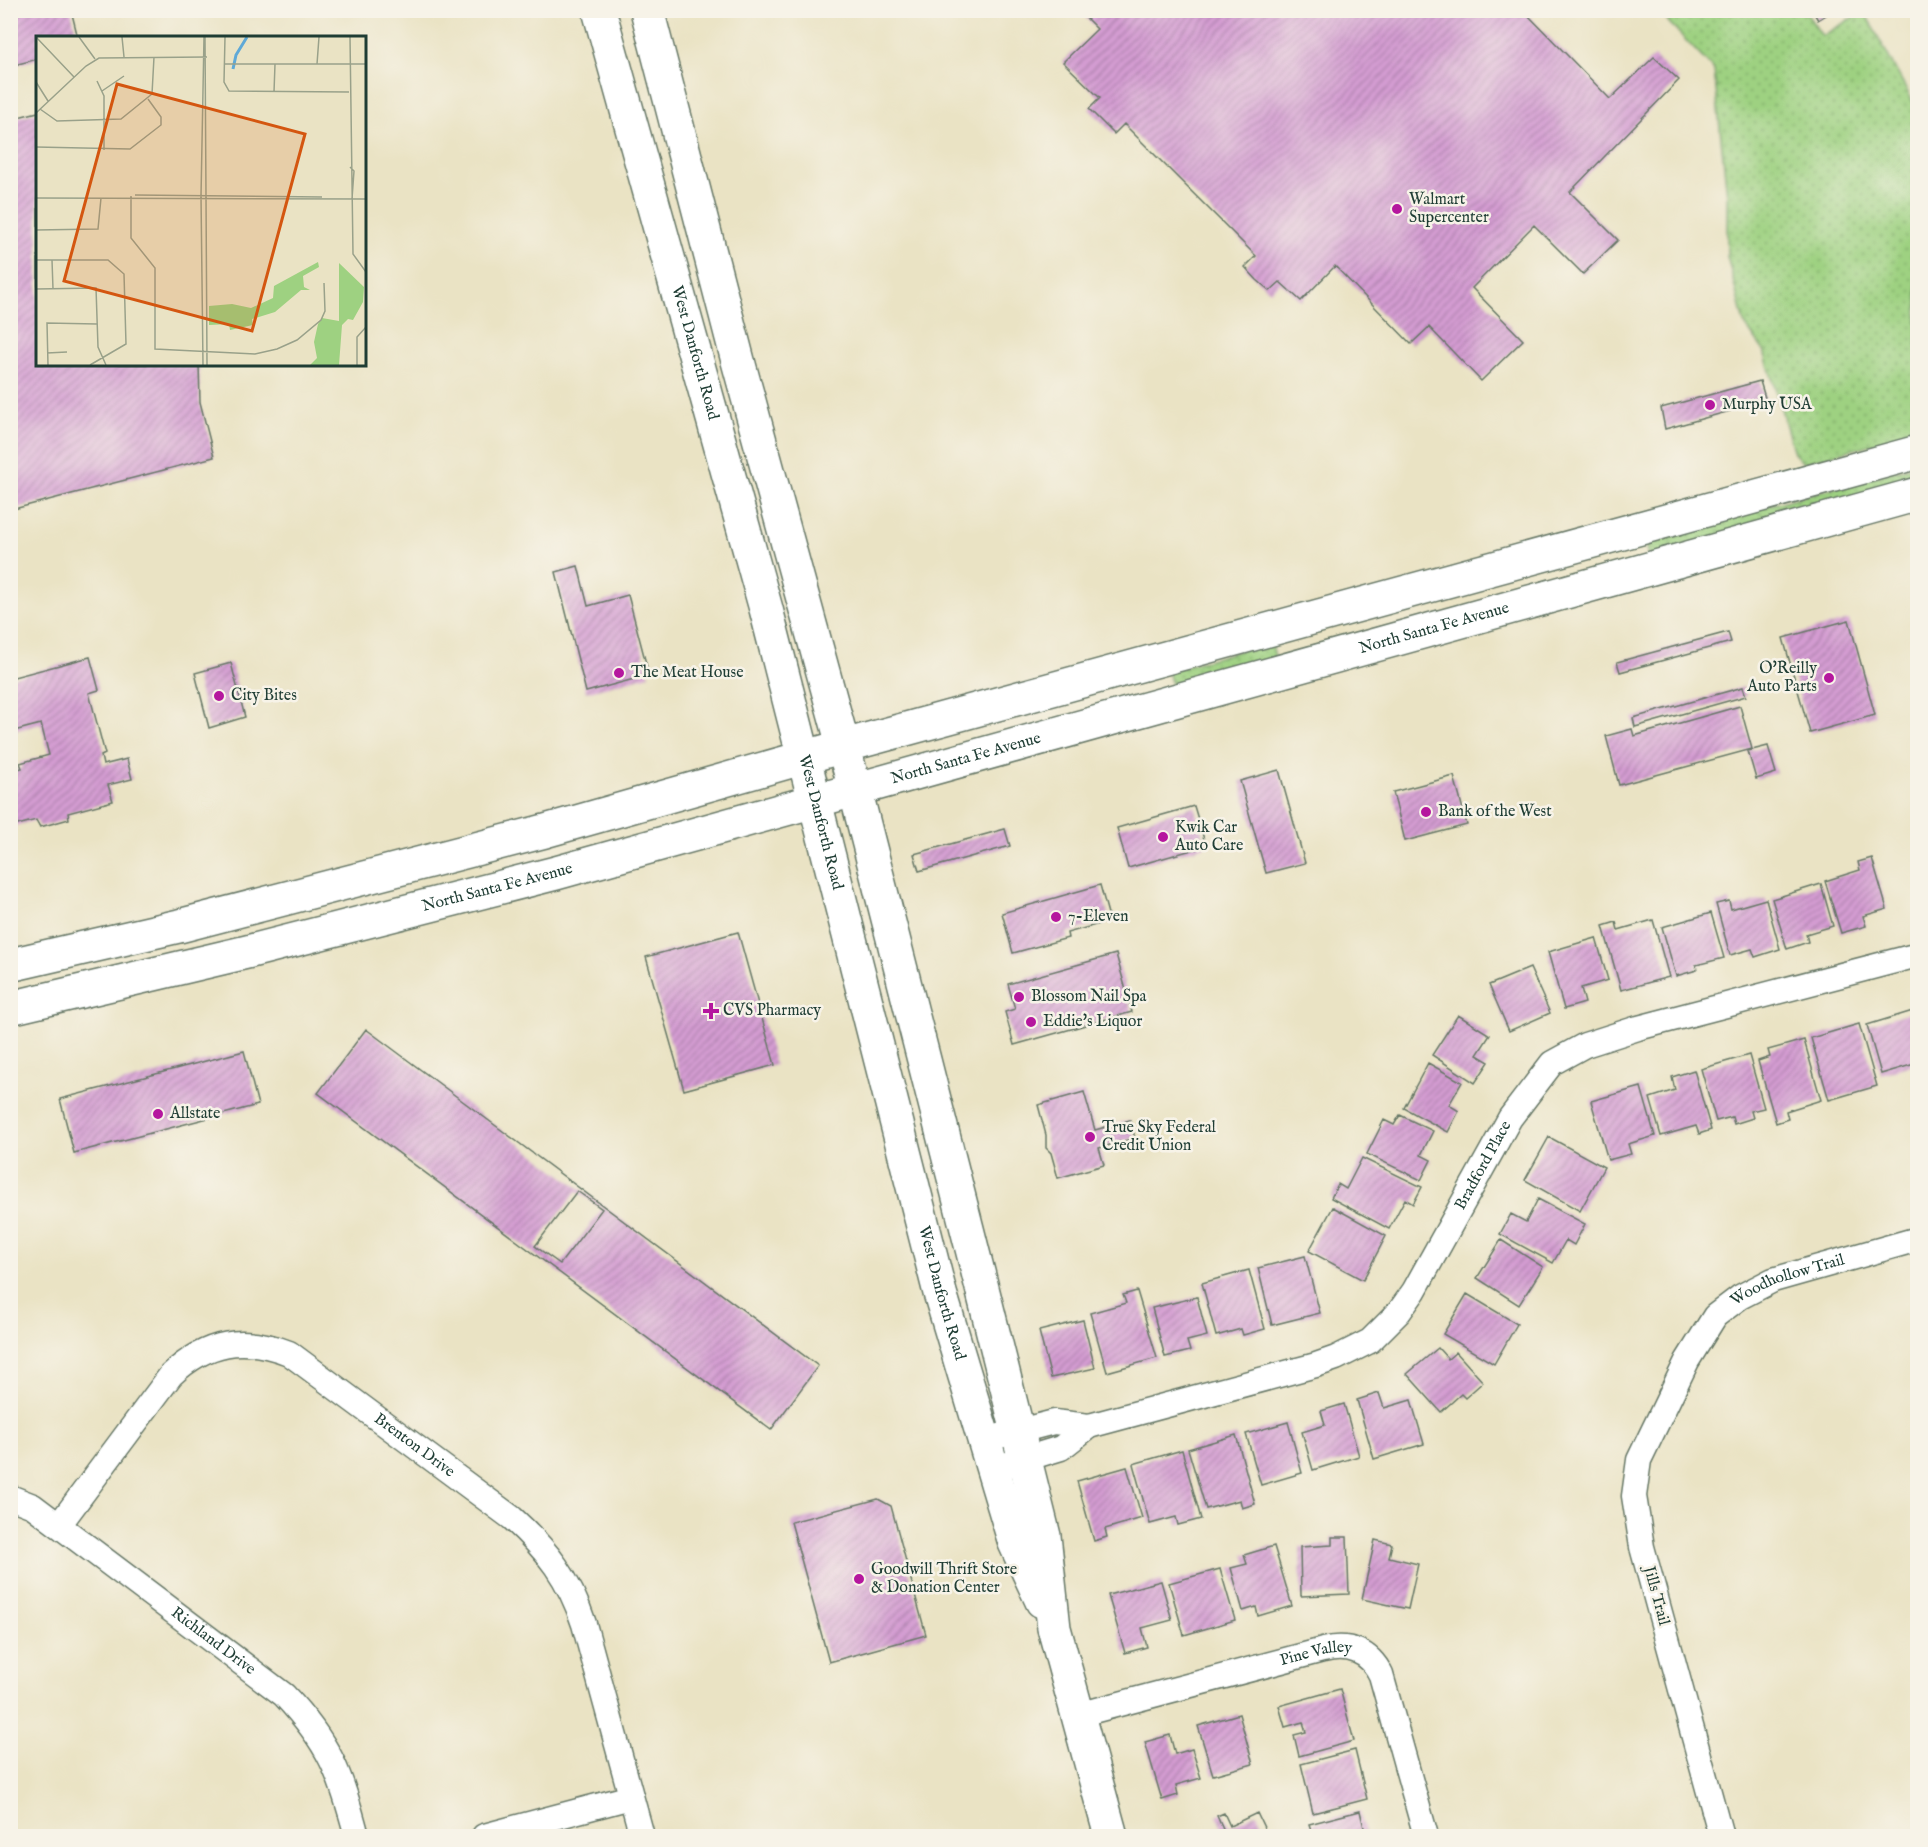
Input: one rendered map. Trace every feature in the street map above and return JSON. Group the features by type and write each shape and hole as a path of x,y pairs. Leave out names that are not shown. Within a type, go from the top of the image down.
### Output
{"main road":[{"name":"West Danforth Road","path":"599,10 763,598 940,1293 1015,1543 1054,1628"},
{"name":"West Danforth Road","path":"647,10 738,361 855,789 1044,1536 1054,1628 1111,1836"},
{"path":"661,237 704,317 718,361 722,364 738,361"},
{"path":"10,965 179,926 545,831 844,746 1917,452"},
{"name":"North Santa Fe Avenue","path":"10,1008 556,873 1917,494"},
{"path":"1079,727 1073,708 1112,696 1163,659"},
{"path":"76,992 147,954 182,945 179,926"}],"street":[{"name":"Bradford Place","path":"988,1454 1021,1445 1061,1448 1089,1426 1316,1365 1370,1341 1399,1312 1414,1291 1510,1118 1552,1064 1577,1049 1638,1028 1917,955"},
{"name":"Woodhollow Trail","path":"1687,1361 1715,1316 1740,1297 1773,1280 1917,1239"},
{"name":"Brenton Drive","path":"60,1525 171,1375 190,1357 212,1347 240,1343 264,1343 290,1353 512,1518 535,1539 557,1565 573,1592 585,1624 642,1836"},
{"name":"Jills Trail","path":"1687,1361 1639,1460 1634,1496 1642,1547 1721,1836"},
{"name":"Richland Drive","path":"10,1497 33,1506 60,1525 284,1695 309,1721 330,1752 345,1789 357,1836"},
{"name":"Pine Valley","path":"1078,1715 1323,1650 1336,1647 1357,1650 1373,1661 1381,1675 1426,1836"},
{"path":"484,1836 631,1797"}],"green space":[{"path":"1658,11 1805,11 1822,36 1864,11 1917,109 1917,432 1803,463 1794,453 1764,351 1744,323 1727,256 1727,196 1714,70"},
{"path":"1917,465 1917,483 1649,557 1645,539"},
{"path":"1271,642 1276,660 1173,689 1168,671"}],"building":[{"path":"10,10 71,10 78,36 36,36 36,60 10,66"},
{"name":"Walmart Supercenter","path":"1078,10 1523,10 1610,99 1654,57 1679,80 1570,192 1618,240 1583,274 1534,225 1472,288 1523,340 1481,381 1429,327 1411,344 1335,266 1301,301 1280,282 1270,291 1257,280 1245,267 1256,256 1124,124 1114,134 1089,109 1100,98 1063,62 1097,29"},
{"path":"1812,10 1834,10 1818,20"},
{"path":"36,112 36,366 199,366 200,402 214,457 10,510 10,119"},
{"path":"1760,381 1766,401 1665,429 1661,408"},
{"path":"578,566 588,606 628,595 649,675 586,692 556,572"},
{"path":"1849,620 1875,715 1810,733 1783,638"},
{"path":"1918,622 1918,636 1917,636 1913,623"},
{"path":"1728,632 1731,642 1620,672 1617,662"},
{"path":"90,657 99,690 89,693 105,754 101,756 103,765 127,759 132,779 108,785 113,801 68,813 69,819 40,827 36,820 10,827 10,771 22,768 20,763 49,755 41,724 10,732 10,678"},
{"path":"231,663 245,717 209,728 195,673"},
{"path":"1743,687 1746,696 1635,727 1633,718"},
{"path":"1740,706 1752,749 1619,785 1606,736 1632,729 1634,736"},
{"path":"1768,746 1776,773 1756,779 1748,751"},
{"path":"1279,770 1305,863 1266,873 1240,781"},
{"path":"1454,776 1467,825 1405,841 1393,792"},
{"path":"1194,806 1206,846 1128,868 1117,828"},
{"path":"1005,829 1010,846 919,871 914,854"},
{"path":"1872,858 1887,909 1863,916 1866,926 1841,933 1825,881 1860,870 1858,862"},
{"path":"1821,884 1833,926 1806,934 1808,942 1787,949 1772,899"},
{"name":"7-Eleven","path":"1100,885 1110,921 1067,933 1068,938 1013,953 1002,913"},
{"path":"1766,899 1780,949 1755,957 1752,949 1730,955 1716,904 1729,901 1731,909"},
{"path":"1711,913 1724,958 1696,965 1697,970 1676,976 1662,927"},
{"path":"1653,920 1669,977 1621,990 1603,926 1616,922 1618,930"},
{"name":"CVS Pharmacy","path":"738,932 775,1065 684,1090 646,957"},
{"path":"1596,938 1608,980 1581,988 1585,1003 1564,1009 1548,952"},
{"path":"1116,954 1132,1012 1014,1045 1005,1012 1015,1009 1008,984"},
{"path":"1530,968 1550,1013 1509,1031 1489,985"},
{"path":"1916,1010 1918,1063 1881,1074 1867,1025"},
{"path":"1458,1015 1490,1035 1477,1055 1489,1062 1475,1083 1432,1055"},
{"path":"1859,1024 1877,1086 1829,1100 1811,1038"},
{"path":"366,1029 818,1366 771,1430 318,1093","holes":["577,1191 602,1209 560,1264 535,1246"]},
{"path":"1804,1040 1821,1100 1786,1111 1788,1119 1776,1123 1758,1061 1770,1057 1768,1050"},
{"path":"244,1051 258,1105 74,1153 60,1099"},
{"path":"1749,1055 1764,1108 1751,1111 1753,1118 1734,1124 1732,1117 1716,1121 1701,1069"},
{"path":"1428,1063 1462,1082 1449,1105 1459,1111 1448,1132 1404,1108"},
{"path":"1694,1070 1711,1130 1699,1134 1696,1126 1661,1136 1650,1098 1675,1090 1672,1077"},
{"path":"1641,1087 1655,1136 1628,1144 1631,1154 1608,1160 1591,1101"},
{"name":"True Sky Federal Credit Union","path":"1084,1092 1095,1130 1130,1120 1135,1138 1099,1148 1104,1165 1058,1178 1051,1153 1046,1148 1046,1135 1038,1105"},
{"path":"1400,1115 1433,1131 1421,1155 1431,1160 1421,1180 1367,1154 1384,1120 1394,1125"},
{"path":"1549,1137 1604,1167 1580,1211 1525,1180"},
{"path":"1362,1158 1422,1187 1413,1204 1405,1199 1389,1229 1331,1198 1338,1184 1346,1189"},
{"path":"1538,1199 1585,1224 1574,1245 1566,1240 1553,1263 1500,1234 1511,1214 1526,1222"},
{"path":"1333,1207 1386,1236 1363,1280 1309,1251"},
{"path":"1501,1240 1543,1267 1519,1305 1477,1278"},
{"path":"1305,1256 1320,1313 1272,1325 1258,1268"},
{"path":"1249,1270 1265,1329 1243,1335 1241,1329 1216,1336 1202,1283"},
{"path":"1137,1291 1157,1358 1107,1372 1090,1313 1126,1303 1123,1295"},
{"path":"1467,1294 1517,1324 1494,1364 1443,1334"},
{"path":"1197,1297 1207,1336 1187,1341 1190,1351 1165,1357 1152,1308"},
{"path":"1083,1320 1095,1368 1051,1378 1039,1331"},
{"path":"1438,1348 1448,1359 1456,1352 1483,1382 1465,1398 1461,1394 1441,1412 1407,1374"},
{"path":"1379,1393 1384,1408 1411,1400 1424,1444 1374,1459 1357,1400"},
{"path":"1344,1404 1359,1456 1313,1470 1302,1432 1325,1425 1321,1411"},
{"path":"1288,1422 1302,1473 1261,1485 1246,1434"},
{"path":"1236,1435 1255,1504 1242,1508 1240,1500 1206,1509 1188,1449"},
{"path":"1182,1450 1201,1519 1178,1525 1176,1517 1150,1524 1133,1464"},
{"path":"1127,1467 1142,1518 1105,1529 1107,1537 1094,1541 1077,1481"},
{"name":"Goodwill Thrift Store & Donation Center","path":"878,1499 891,1506 926,1635 829,1662 791,1522"},
{"path":"1332,1537 1347,1537 1349,1594 1301,1596 1300,1547 1332,1545"},
{"path":"1375,1540 1392,1544 1389,1557 1418,1564 1408,1609 1362,1599"},
{"path":"1274,1546 1292,1606 1258,1616 1256,1607 1243,1611 1231,1568 1247,1564 1244,1555"},
{"path":"1220,1569 1235,1620 1184,1635 1169,1583"},
{"path":"1161,1581 1172,1620 1142,1628 1147,1647 1125,1653 1108,1595"},
{"path":"1340,1689 1354,1741 1299,1756 1294,1735 1306,1732 1303,1722 1285,1727 1279,1706"},
{"path":"1239,1714 1253,1764 1213,1775 1198,1726"},
{"path":"1170,1735 1175,1754 1192,1749 1201,1778 1176,1785 1178,1795 1162,1800 1145,1742"},
{"path":"1355,1750 1367,1799 1313,1813 1301,1764"},
{"path":"1360,1811 1366,1836 1313,1836 1309,1824"},
{"path":"1224,1813 1230,1826 1257,1813 1268,1836 1226,1836 1217,1816"}],"place":[{"name":"Walmart Supercenter","path":"1397,209"},
{"name":"Murphy USA","path":"1710,405"},
{"name":"The Meat House","path":"619,673"},
{"name":"O'Reilly Auto Parts","path":"1829,678"},
{"name":"City Bites","path":"219,696"},
{"name":"Bank of the West","path":"1426,812"},
{"name":"Kwik Car Auto Care","path":"1163,837"},
{"name":"7-Eleven","path":"1056,917"},
{"name":"Blossom Nail Spa","path":"1019,997"},
{"name":"CVS Pharmacy","path":"711,1011"},
{"name":"Eddie's Liquor","path":"1031,1022"},
{"name":"Allstate","path":"158,1114"},
{"name":"True Sky Federal Credit Union","path":"1090,1137"},
{"name":"Goodwill Thrift Store & Donation Center","path":"859,1579"}]}
